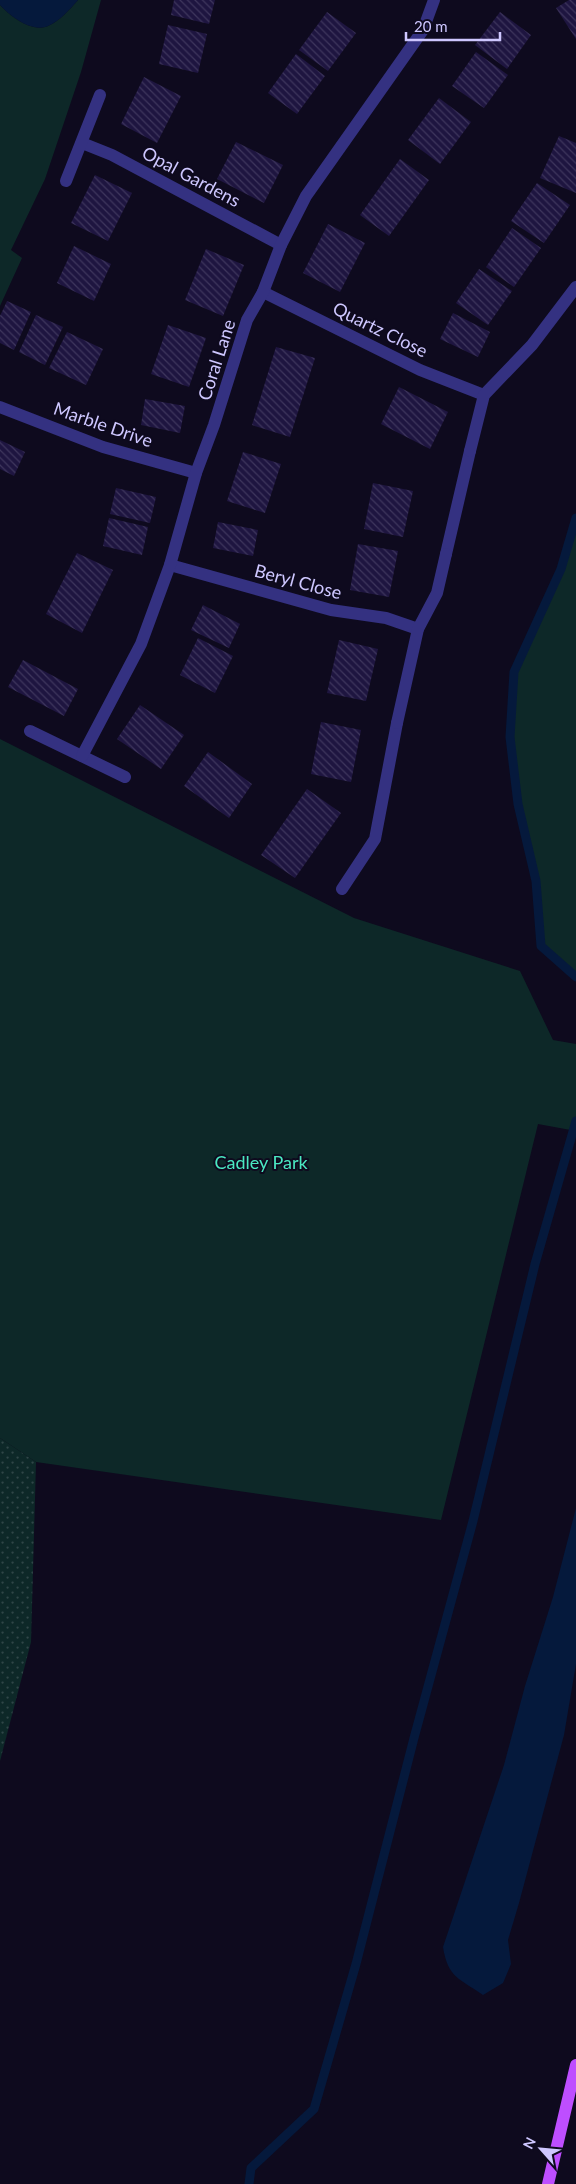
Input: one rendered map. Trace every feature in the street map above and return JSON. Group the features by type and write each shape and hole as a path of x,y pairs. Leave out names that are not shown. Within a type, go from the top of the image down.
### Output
{"main road":[{"path":"548,2184 576,2065"}],"street":[{"name":"Coral Lane","path":"82,756 141,644 170,565 196,473 214,425 247,320 263,292 281,245 306,196 423,30 434,0"},
{"path":"66,182 100,95"},
{"name":"Opal Gardens","path":"82,143 112,155 281,245"},
{"path":"342,889 375,838 397,723 418,628 437,593 484,395 532,345 576,287"},
{"name":"Quartz Close","path":"263,292 420,370 484,395"},
{"name":"Marble Drive","path":"0,407 103,447 196,473"},
{"name":"Beryl Close","path":"170,565 331,610 386,618 418,628"},
{"path":"30,731 125,777"}],"green space":[{"path":"78,0 101,0 81,72 45,179 11,250 22,258 0,306 0,5 9,14 22,22 42,28 57,21"},
{"path":"576,518 576,977 541,946 536,881 518,805 510,737 514,672 561,569"},
{"name":"Cadley Park","path":"0,739 354,918 520,971 553,1040 576,1044 576,1131 538,1124 441,1520 36,1462 0,1438"},
{"path":"0,1438 36,1462 31,1642 0,1761"}],"water":[{"path":"0,0 78,0 57,21 42,28 28,25 9,14 0,5"},
{"path":"576,1508 576,1664 564,1735 508,1940 511,1964 503,1983 483,1995 456,1976 448,1965 443,1947 504,1765 525,1686 553,1597"}],"building":[{"path":"174,0 215,0 209,24 171,15"},
{"path":"569,0 576,0 576,39 556,8"},
{"path":"327,12 356,33 328,71 299,50"},
{"path":"500,12 531,35 507,69 475,45"},
{"path":"168,25 207,34 198,73 159,64"},
{"path":"476,52 508,75 484,108 452,86"},
{"path":"296,54 325,76 297,114 268,93"},
{"path":"144,77 181,96 157,143 121,124"},
{"path":"439,98 471,122 440,164 408,140"},
{"path":"559,136 576,143 576,193 540,178"},
{"path":"236,142 283,165 264,203 217,179"},
{"path":"400,159 429,180 389,236 360,215"},
{"path":"95,175 132,193 108,241 71,223"},
{"path":"537,183 570,205 544,243 511,221"},
{"path":"328,224 365,243 340,292 303,273"},
{"path":"512,228 541,248 514,287 486,267"},
{"path":"74,246 111,264 94,301 57,283"},
{"path":"206,249 244,265 223,316 185,300"},
{"path":"479,269 512,291 488,325 456,303"},
{"path":"7,301 31,312 14,350 0,343 0,316"},
{"path":"453,313 490,332 478,357 440,339"},
{"path":"36,315 63,327 45,365 19,352"},
{"path":"168,325 206,338 189,387 151,374"},
{"path":"67,332 103,349 86,385 49,368"},
{"path":"276,347 315,358 290,437 252,425"},
{"path":"399,387 448,412 430,449 381,424"},
{"path":"145,399 185,406 180,433 141,425"},
{"path":"0,440 25,452 14,476 0,469"},
{"path":"243,452 281,464 265,513 227,501"},
{"path":"373,483 413,491 403,537 364,529"},
{"path":"116,488 156,497 150,523 110,514"},
{"path":"109,518 148,527 142,555 103,546"},
{"path":"218,522 258,530 253,556 213,548"},
{"path":"358,544 398,551 389,597 350,590"},
{"path":"77,553 113,570 82,633 46,614"},
{"path":"203,605 240,624 229,648 191,630"},
{"path":"198,638 233,656 215,693 180,675"},
{"path":"339,640 378,649 366,701 327,693"},
{"path":"23,660 78,689 64,716 8,687"},
{"path":"140,705 184,735 161,769 117,739"},
{"path":"321,722 361,730 351,782 311,774"},
{"path":"208,752 252,784 229,818 184,786"},
{"path":"307,789 341,813 295,878 261,855"}],"waterway":[{"path":"576,518 561,569 514,672 510,737 518,804 536,881 541,946 576,977"},
{"path":"249,2184 251,2168 314,2109 356,1964 414,1738 473,1521 535,1264 576,1121"}]}
